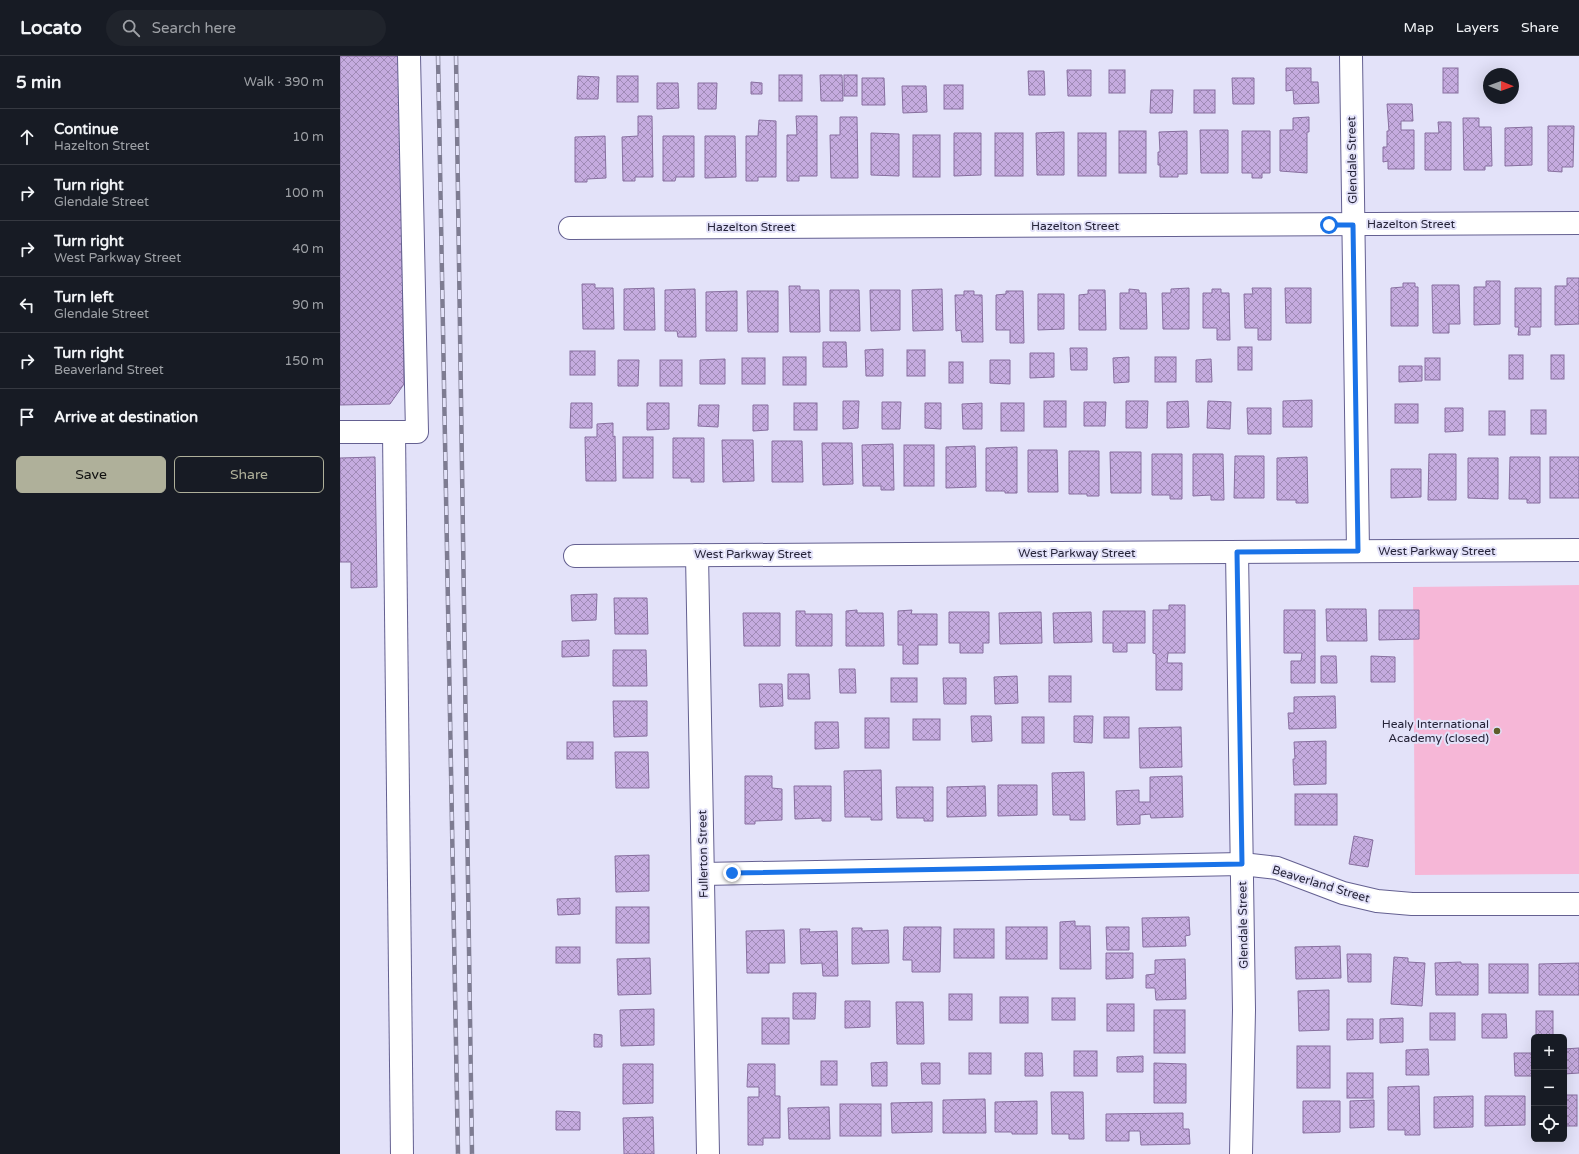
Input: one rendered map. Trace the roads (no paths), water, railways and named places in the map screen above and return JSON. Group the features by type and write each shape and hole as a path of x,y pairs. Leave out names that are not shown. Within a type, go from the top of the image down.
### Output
{"street":[{"path":"340,432 417,432 409,56"},
{"name":"Glendale Street","path":"1351,56 1358,551"},
{"name":"Hazelton Street","path":"570,228 1579,223"},
{"path":"394,432 402,1154"},
{"name":"West Parkway Street","path":"575,556 698,554 1579,550"},
{"name":"Glendale Street","path":"1237,552 1244,1010 1241,1154"},
{"name":"Fullerton Street","path":"698,554 708,1154"},
{"name":"Beaverland Street","path":"703,874 1242,864 1277,868 1343,892 1377,901 1412,904 1579,904"}],"railway":[{"path":"438,56 458,1154"},
{"path":"456,56 472,1154"}],"place":[{"name":"Healy International Academy (closed)","path":"1497,731"}]}
